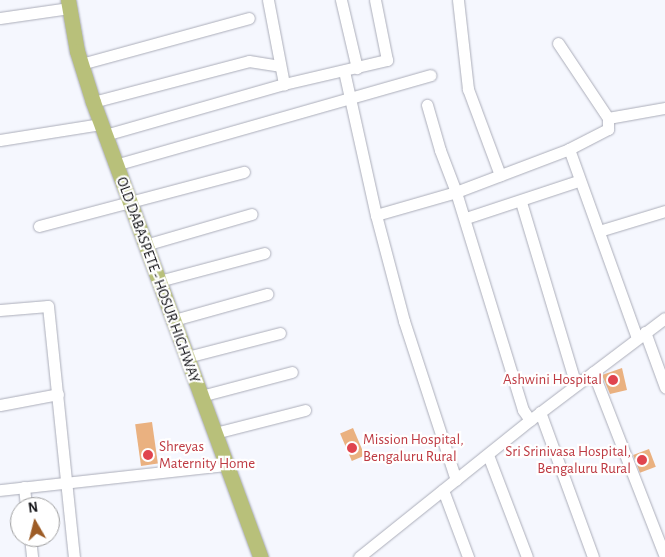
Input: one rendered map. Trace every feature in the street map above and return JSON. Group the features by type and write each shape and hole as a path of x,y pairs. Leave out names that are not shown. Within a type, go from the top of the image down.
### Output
{"main road":[{"name":"OLD DABASPETE - HOSUR HIGHWAY","path":"68,4 81,64 93,102 260,557"}],"street":[{"path":"268,0 284,84"},
{"path":"341,0 357,68"},
{"path":"0,140 103,129 387,60 375,0"},
{"path":"458,0 468,89 500,175"},
{"path":"0,18 68,4"},
{"path":"81,64 249,18"},
{"path":"376,215 456,192 569,149 608,129 608,118 558,43"},
{"path":"93,102 249,61 280,66"},
{"path":"344,71 376,215 404,320 456,480"},
{"path":"115,165 430,75"},
{"path":"427,105 440,150 466,218 523,410 530,420"},
{"path":"608,118 665,108"},
{"path":"569,149 578,182 583,186 598,231 641,335 665,387"},
{"path":"39,226 244,172"},
{"path":"466,218 521,202 578,182"},
{"path":"521,202 576,385"},
{"path":"598,231 665,211"},
{"path":"145,245 252,214"},
{"path":"159,281 264,252"},
{"path":"174,320 267,294"},
{"path":"0,310 48,306 74,557"},
{"path":"359,557 540,412 665,318"},
{"path":"187,357 280,333"},
{"path":"201,396 292,372"},
{"path":"593,372 665,557"},
{"path":"0,405 58,394"},
{"path":"215,433 305,410"},
{"path":"540,412 594,557"},
{"path":"488,455 527,557"},
{"path":"0,490 66,480 227,465"},
{"path":"24,487 25,497"},
{"path":"443,490 468,557"}],"building":[{"path":"622,368 627,390 610,394 602,375"},
{"path":"152,422 158,464 141,466 135,424"},
{"path":"353,428 365,456 352,461 340,433"},
{"path":"649,449 656,467 640,473 633,455"}],"place":[{"name":"Ashwini Hospital","path":"613,380"},
{"name":"Mission Hospital, Bengaluru Rural","path":"352,448"},
{"name":"Shreyas Maternity Home","path":"148,455"},
{"name":"Sri Srinivasa Hospital, Bengaluru Rural","path":"642,460"}]}
